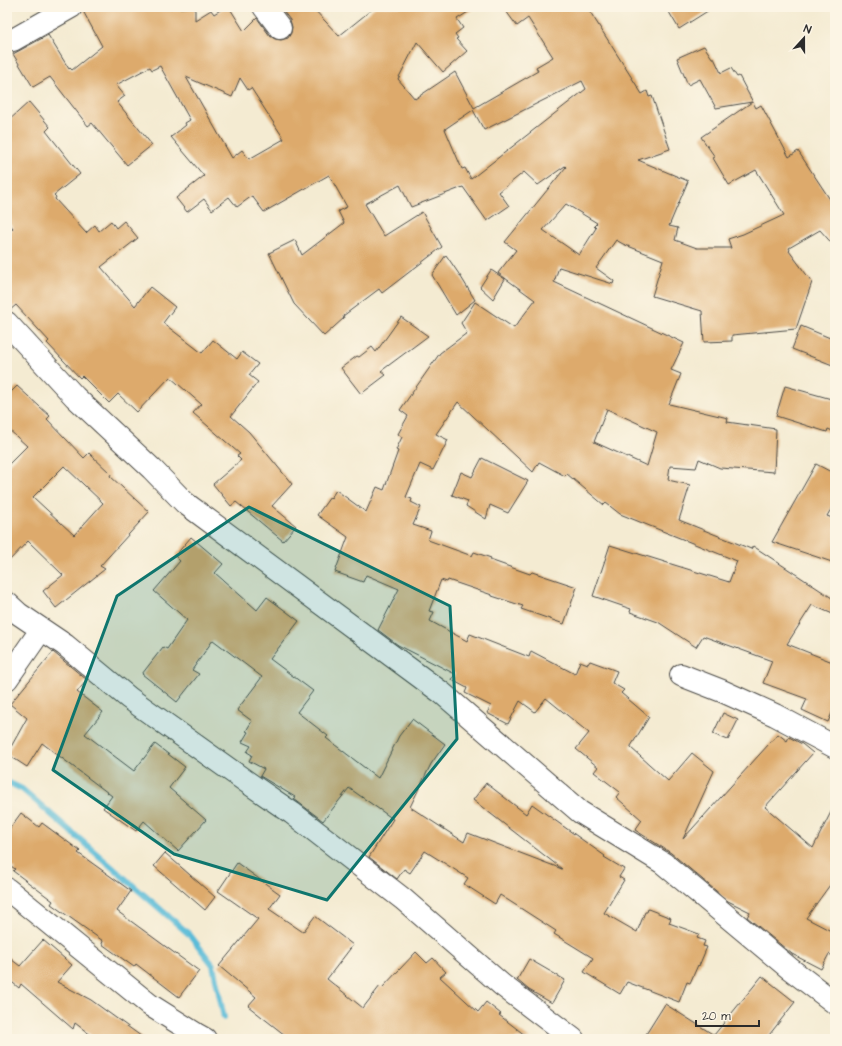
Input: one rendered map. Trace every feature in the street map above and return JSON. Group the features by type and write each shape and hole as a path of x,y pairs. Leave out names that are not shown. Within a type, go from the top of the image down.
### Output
{"street":[{"path":"7,41 13,40 71,7"},
{"path":"264,7 280,28"},
{"path":"7,323 75,397 152,469 185,503 442,693 580,812 663,863 789,968 835,1003"},
{"path":"7,603 18,614 65,645 129,698 247,782 292,812 403,899 502,985 573,1039"},
{"path":"7,680 41,630"},
{"path":"681,675 722,691 775,715 835,747"},
{"path":"7,889 150,1005 206,1039"}],"highlighted area":[{"path":"249,507 450,606 457,739 327,900 174,854 53,770 117,596"}],"building":[{"path":"83,7 149,7 149,10 195,7 195,20 211,10 214,14 225,7 229,7 244,31 257,18 270,36 281,40 288,38 292,27 290,20 280,7 312,7 339,36 375,7 476,7 457,19 463,28 455,34 458,38 456,39 467,51 443,72 417,42 398,79 415,99 455,72 474,108 538,71 536,67 553,57 528,18 517,26 503,7 587,7 642,94 647,91 649,97 652,96 670,149 638,160 688,181 669,226 678,228 675,240 697,248 731,248 728,239 743,234 784,215 756,170 729,185 713,158 715,157 701,137 752,102 716,108 700,79 688,85 677,58 704,46 712,58 714,58 721,73 731,68 737,77 739,76 756,108 761,105 789,157 798,151 835,207 835,247 820,230 789,248 789,251 812,282 796,329 732,335 732,341 704,342 702,311 652,296 663,260 616,240 596,268 614,281 613,284 559,267 554,282 684,343 671,370 681,374 669,404 728,418 727,422 776,429 774,472 720,468 699,459 696,468 670,466 668,480 690,485 679,520 751,549 753,546 835,600 835,615 812,605 787,644 835,663 835,706 828,722 802,710 807,699 763,683 772,661 703,636 696,647 658,622 630,612 631,609 593,596 610,545 729,582 737,561 620,514 606,503 604,505 567,474 565,476 539,462 533,472 458,402 436,434 448,440 433,470 420,464 406,497 412,499 411,502 421,507 413,525 431,531 428,540 472,556 474,552 491,558 490,560 530,574 532,572 577,587 564,624 521,609 523,606 448,580 447,582 441,580 429,611 434,612 430,621 467,641 470,634 529,657 531,651 575,674 580,661 588,664 590,661 617,671 612,683 624,690 621,693 649,717 631,748 668,781 692,753 714,771 683,839 778,734 787,741 789,737 802,744 813,753 765,807 813,848 835,804 835,878 806,918 835,933 835,957 829,954 821,969 792,954 747,917 750,912 728,901 671,853 635,830 642,820 616,797 620,792 594,772 598,767 576,749 589,733 546,698 535,712 520,701 508,724 487,713 491,706 465,693 467,688 452,680 455,674 398,645 378,630 399,589 366,575 363,582 335,572 348,537 317,515 336,490 366,512 377,487 384,490 398,451 396,450 402,437 398,434 408,416 400,410 440,353 467,333 461,323 475,302 514,328 535,300 498,273 516,250 505,242 566,167 565,166 538,185 524,172 499,192 509,206 487,221 463,187 411,207 400,185 365,204 384,236 422,212 442,247 382,293 379,289 343,316 344,318 324,336 294,304 269,253 295,240 302,255 344,223 338,211 347,207 329,175 264,212 252,196 237,207 229,197 212,210 204,199 187,212 176,198 204,176 171,137 190,120 160,66 152,70 150,67 116,85 125,96 117,102 152,145 127,165 92,123 88,126 50,77 33,87 13,54 48,35 69,69 70,68 72,70 102,46 83,11","holes":["186,77 232,97 240,78 248,90 251,88 284,139 249,159 242,150 232,158","582,81 586,89 471,179 465,168 462,169 445,129 473,110 484,130","566,204 597,223 594,226 596,228 579,255 543,230","607,409 657,432 647,466 594,442"]},
{"path":"666,7 714,7 679,29"},
{"path":"29,102 50,127 46,131 80,174 54,195 56,197 55,199 86,233 95,225 99,231 111,221 116,228 124,221 138,238 101,267 135,306 150,287 175,307 163,323 202,353 213,340 237,359 242,352 258,364 249,375 258,382 231,416 249,432 292,484 272,506 296,526 283,541 236,502 231,506 213,484 241,460 237,456 240,454 193,413 201,404 170,377 137,412 118,394 109,403 82,376 80,378 47,343 49,341 16,305 7,311 7,233 13,228 7,221 7,122"},
{"path":"446,255 475,300 456,315 432,275"},
{"path":"491,270 505,279 493,299 480,287"},
{"path":"401,317 428,336 381,371 386,375 361,394 341,368 372,347 376,352"},
{"path":"801,326 835,340 835,366 792,349"},
{"path":"17,386 50,416 47,419 84,458 89,453 111,474 110,476 149,512 100,566 105,569 56,608 43,591 63,575 28,541 7,563 7,466 27,446 7,428 7,396","holes":["64,466 103,503 74,535 33,497"]},
{"path":"785,386 835,400 835,432 828,429 827,432 776,416"},
{"path":"482,458 528,481 508,513 490,505 486,519 466,506 468,501 452,495 461,472 472,477"},
{"path":"816,464 835,474 835,502 827,516 835,519 835,563 772,542"},
{"path":"191,537 223,564 215,573 257,610 267,597 299,621 270,659 313,691 297,712 328,736 326,738 378,778 399,736 412,719 445,744 431,764 410,807 464,842 468,833 562,869 473,800 486,783 526,814 532,804 605,856 604,857 624,869 619,877 624,880 604,913 637,932 645,912 647,912 648,909 671,918 669,923 699,934 697,938 705,941 703,946 707,947 690,983 687,982 679,1002 627,982 620,994 584,972 593,958 554,934 556,931 500,895 495,904 464,884 468,878 425,851 410,873 404,869 397,879 369,857 393,819 349,788 323,821 294,799 295,797 260,776 264,769 249,761 252,755 247,752 251,746 242,742 252,721 237,710 262,677 213,640 192,670 199,674 177,702 142,674 163,647 167,649 187,620 154,591 180,561 175,556"},
{"path":"53,652 87,680 77,692 103,712 85,734 134,771 155,744 185,767 169,788 206,820 178,851 144,821 136,831 103,808 112,796 42,743 27,767 7,754 27,718 10,704"},
{"path":"723,713 738,720 728,740 713,734"},
{"path":"21,813 39,827 42,823 80,851 78,853 131,891 117,911 199,971 179,997 136,964 134,967 102,944 103,941 51,904 53,901 13,871 15,869 7,863 7,832"},
{"path":"165,853 215,897 205,910 154,866"},
{"path":"237,863 280,894 269,909 303,932 315,916 353,945 327,979 363,1008 380,986 382,988 416,952 427,963 433,958 446,972 440,977 478,1012 486,1002 501,1014 499,1015 530,1039 290,1039 248,1006 256,997 219,966 258,919 218,891"},
{"path":"43,940 72,965 57,982 91,1000 145,1039 96,1039 75,1023 73,1029 21,984 19,988 7,978 7,956 20,966"},
{"path":"529,959 565,980 552,1003 529,990 517,980"},
{"path":"762,976 795,1002 766,1039 643,1039 665,1004 714,1035"}],"waterway":[{"path":"7,782 22,789 190,935 213,965 224,1018"}]}
